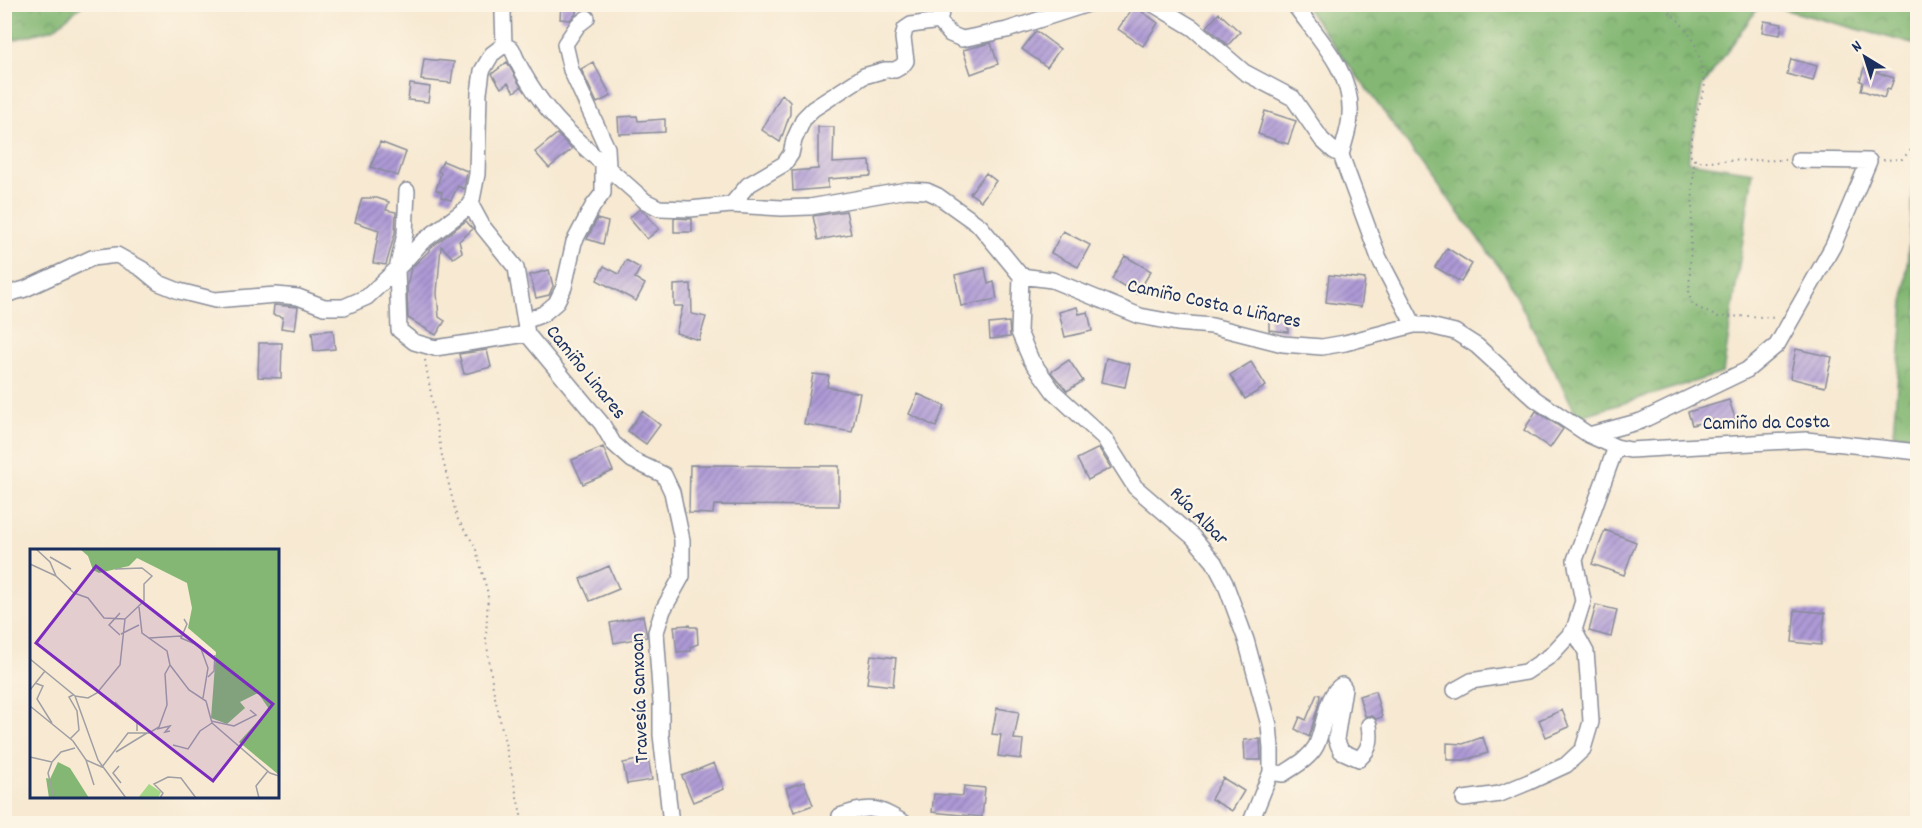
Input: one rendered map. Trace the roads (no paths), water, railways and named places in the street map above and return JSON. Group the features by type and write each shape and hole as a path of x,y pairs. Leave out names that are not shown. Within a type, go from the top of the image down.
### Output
{"street":[{"path":"504,4 504,45"},
{"path":"939,21 943,4"},
{"path":"939,21 950,34 962,39 1007,30 1088,4"},
{"path":"1153,4 1193,28 1244,72 1293,98 1322,140 1341,156 1379,258 1414,325"},
{"path":"1294,4 1336,63 1348,87 1350,115 1341,156"},
{"path":"407,191 405,234 397,269 399,330 414,342 435,348 526,327 556,303 564,287 574,242 592,206 603,193 607,148 571,70 565,44 578,25 587,18"},
{"path":"731,205 748,185 784,165 791,154 794,140 804,118 813,109 864,76 885,69 895,70 902,66 906,61 903,38 905,30 911,25 939,21"},
{"path":"504,45 512,49 528,82 563,128 645,201 659,208 690,209 731,205 810,207 907,190 927,191 938,196 980,226 1021,276"},
{"path":"4,295 25,289 92,258 117,255 142,269 159,283 179,291 215,300 276,295 298,297 324,307 344,307 367,297 422,242 471,205 477,174 482,71 492,54 504,45"},
{"path":"1590,435 1641,421 1747,369 1777,345 1833,246 1869,160 1798,160"},
{"name":"Camiño Linares","path":"471,205 483,227 516,268 526,327 602,424 613,443 632,460 664,475 672,492 682,540 682,576"},
{"name":"Camiño Costa a Liñares","path":"1021,276 1052,280 1140,316 1212,327 1283,344 1322,347 1414,325 1426,325 1455,333 1477,346 1535,399 1590,435 1616,447"},
{"name":"Rúa Albar","path":"1021,276 1019,332 1031,360 1054,392 1104,438 1135,487 1193,537 1214,562 1225,583 1246,640 1269,725 1271,772 1250,824"},
{"name":"Camiño da Costa","path":"1616,447 1630,450 1806,440 1917,452"},
{"path":"1455,690 1471,681 1526,672 1550,656 1574,630 1583,601 1575,560 1616,447"},
{"name":"Travesía Sanxoan","path":"671,824 661,735 656,632 663,610 682,576"},
{"path":"1464,799 1500,794 1529,782 1566,765 1583,749 1591,722 1589,688 1586,652 1574,630"},
{"path":"1271,772 1283,774 1305,760 1316,745 1328,706 1337,687 1342,685 1344,688 1336,739 1341,751 1359,759 1369,748 1369,724"},
{"path":"840,816 861,808 874,809 906,824"}]}
